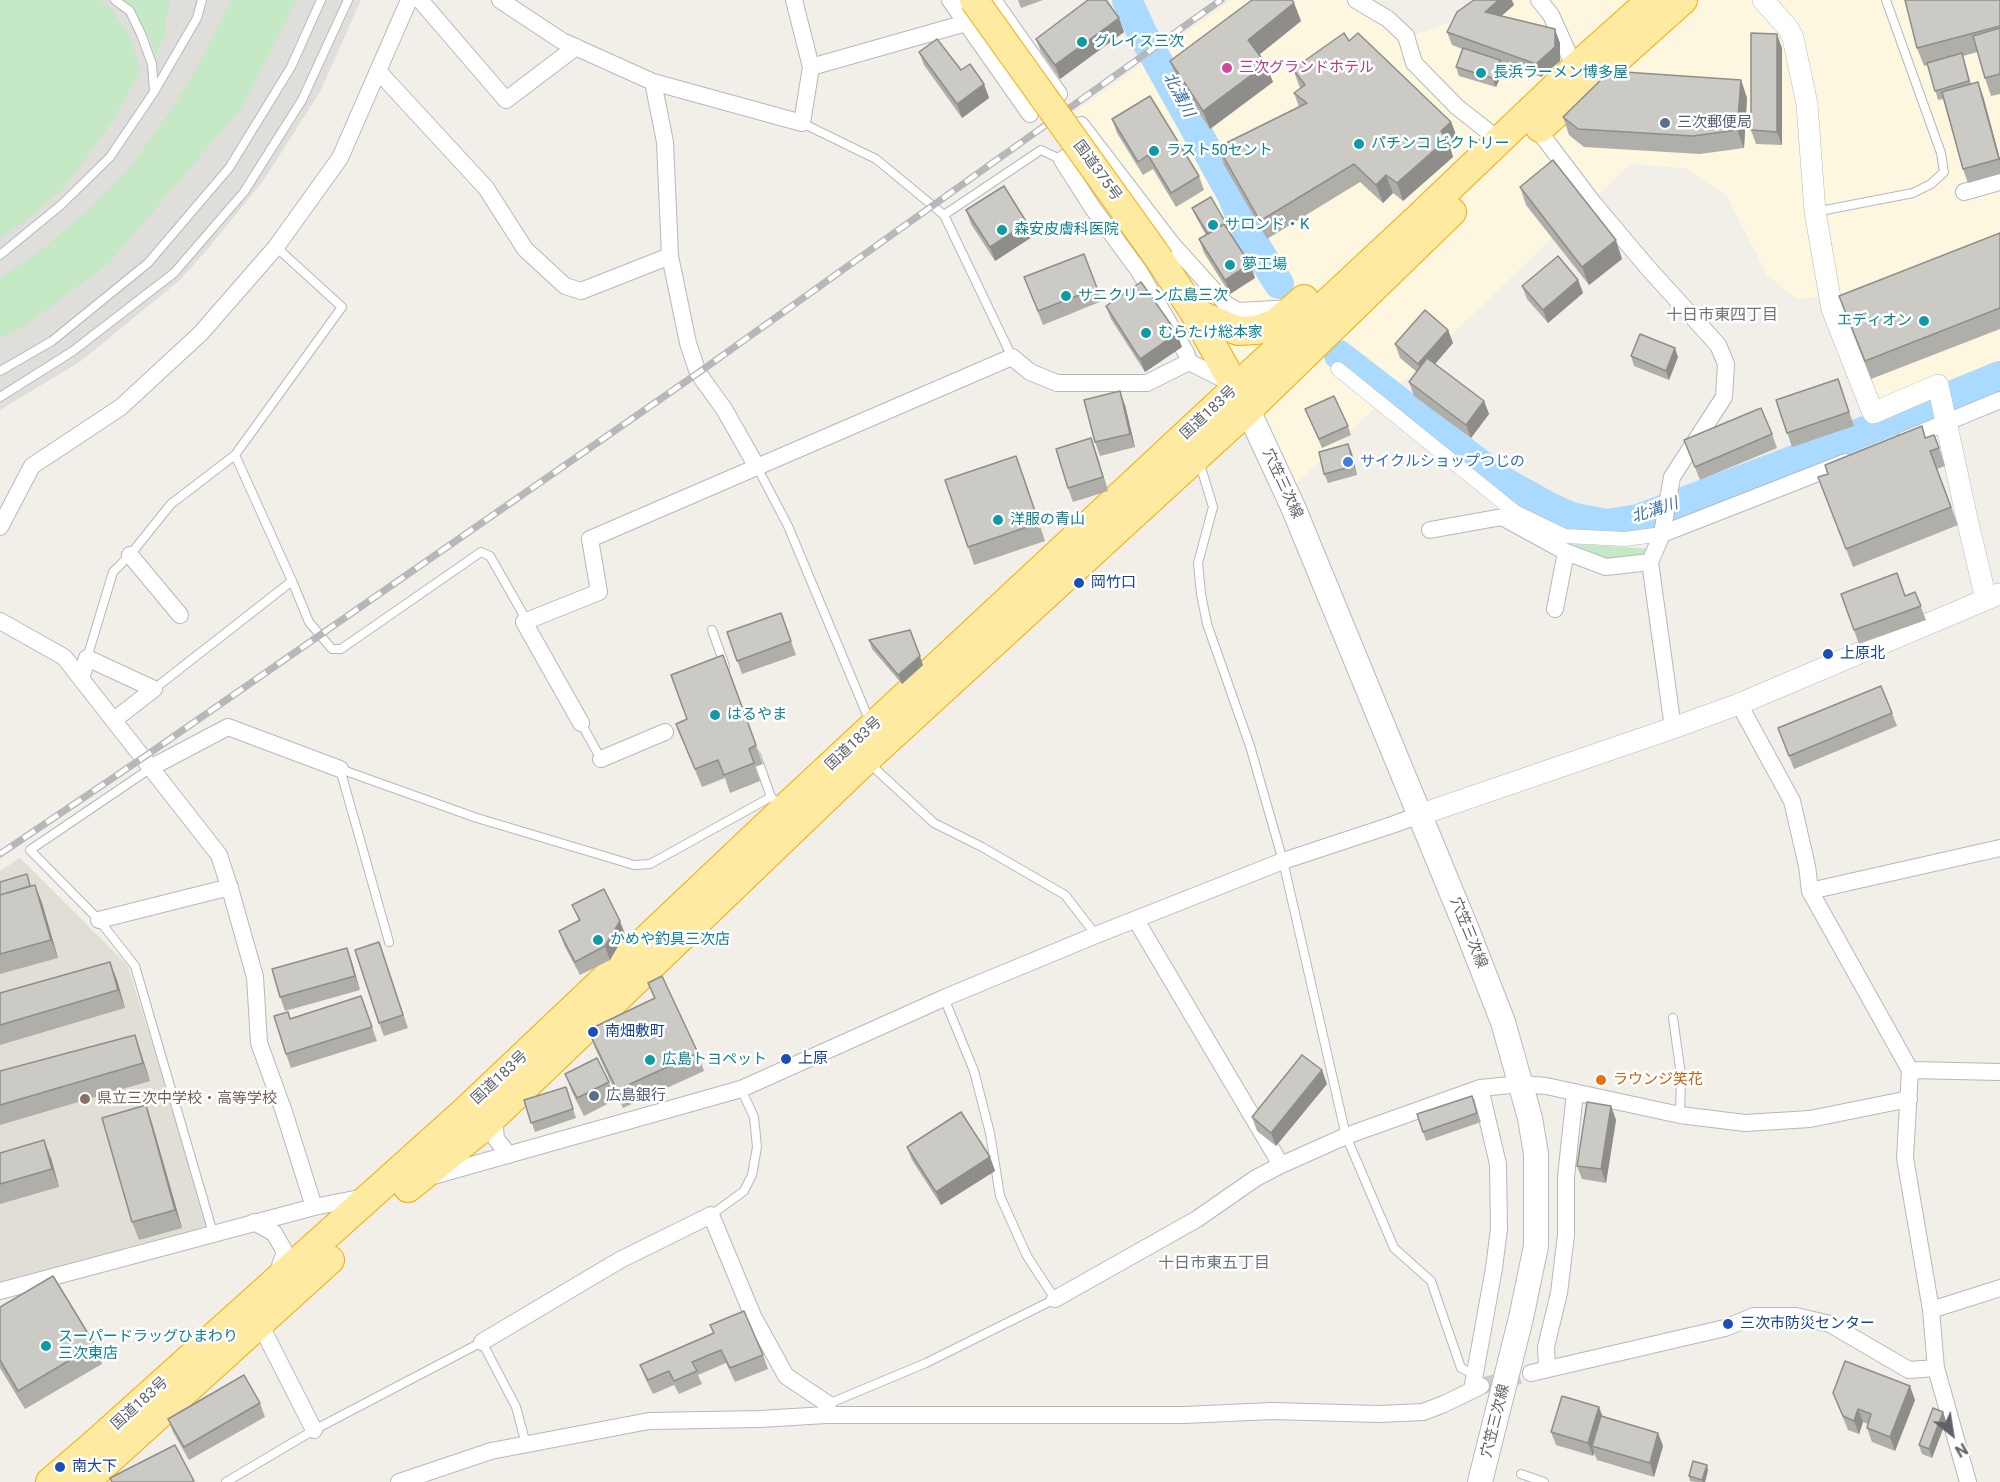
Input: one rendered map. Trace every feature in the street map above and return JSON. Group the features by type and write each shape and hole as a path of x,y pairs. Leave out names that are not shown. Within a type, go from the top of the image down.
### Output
{"highway":[{"name":"国道183号","path":"85,1482 415,1181 494,1117 863,744 1538,130 1583,75 1651,0"},
{"name":"国道183号","path":"50,1482 372,1196 778,802 863,744 1197,455 1242,398 1367,264 1499,140 1683,0"},
{"name":"国道375号","path":"970,11 1160,260 1194,312 1242,398"},
{"path":"1194,312 1238,331 1257,330 1276,323 1312,292 1367,264"}],"main road":[{"name":"穴笠三次線","path":"1242,398 1293,507 1467,930 1503,1022 1530,1118 1536,1154 1536,1246 1521,1318 1481,1479"}],"street":[{"path":"0,527 32,466 121,407 201,333 276,247 340,158 409,0"},
{"path":"420,0 506,100 576,47"},
{"path":"500,0 562,41 653,82 802,123 811,67 794,0"},
{"path":"950,0 970,11 998,68 1030,114"},
{"path":"993,0 1059,94"},
{"path":"1356,0 1388,19 1406,36 1414,63 1457,107 1499,140"},
{"path":"1539,0 1551,15 1583,75"},
{"path":"0,1292 254,1222 372,1196 415,1181 741,1089 944,998 1283,861 1739,704 1993,596 1946,423 1938,385 1873,413 1832,309 1815,212 1807,104 1793,38 1788,28 1763,0"},
{"path":"811,67 970,11"},
{"path":"378,71 486,188 525,249 565,286 581,291 670,256"},
{"path":"653,82 665,142 670,256 688,343 698,374 724,409 757,468"},
{"path":"1081,125 1172,244 1227,305 1238,311 1294,308"},
{"path":"1538,130 1594,204 1718,345 1726,364 1724,397 1672,477 1662,534 1650,562 1673,728"},
{"path":"1092,140 1062,160 1092,207 1139,271 1189,362 1242,398"},
{"path":"1964,192 2000,182"},
{"path":"581,723 524,622 599,592 590,539 1012,357 1030,372 1057,383 1147,383 1189,362"},
{"path":"1338,369 1515,512 1565,536 1626,539 1662,534 1858,458"},
{"path":"1891,445 2000,400"},
{"path":"1430,530 1502,518 1566,552 1606,567 1650,562"},
{"path":"1555,609 1566,552"},
{"path":"130,555 180,615"},
{"path":"0,621 64,657 219,855 255,977 259,1043 314,1207"},
{"path":"81,679 87,658 154,689 114,720"},
{"path":"1739,704 1792,801 1807,866 1810,891 1910,1070 1905,1158 1931,1310 1936,1368 1968,1482"},
{"path":"152,767 228,727 340,769"},
{"path":"601,759 665,732"},
{"path":"1810,891 2000,848"},
{"path":"99,920 230,887"},
{"path":"1136,920 1281,1165"},
{"path":"1910,1070 2000,1072"},
{"path":"1055,1299 1197,1219 1281,1165 1346,1136 1480,1088 1522,1084 1575,1092 1680,1115 1745,1123 1810,1119 1909,1100"},
{"path":"399,1482 491,1451 649,1421 760,1419 827,1410 1173,1415 1272,1411 1379,1414 1423,1412 1444,1404 1476,1383 1499,1228 1498,1164 1480,1088"},
{"path":"1575,1092 1566,1177 1566,1235 1559,1293 1539,1370 1725,1328 1754,1316 1796,1316 1830,1324 1909,1370 1936,1368"},
{"path":"494,1117 496,1139 508,1155"},
{"path":"482,1342 620,1260 711,1215 753,1316 786,1376 827,1410"},
{"path":"254,1222 274,1233 285,1252 274,1284"},
{"path":"1931,1310 2000,1288"},
{"path":"260,1324 314,1430"}],"lane":[{"path":"115,0 130,11 141,34 152,64 154,92"},
{"path":"0,255 61,205 110,157 154,92 197,18 202,0"},
{"path":"0,371 52,341 148,263 230,168 291,67 321,0"},
{"path":"0,397 74,351 174,273 250,182 302,100 348,0"},
{"path":"1815,212 1913,193 1931,184 1944,172 1941,153 1886,0"},
{"path":"998,68 1027,48"},
{"path":"802,123 876,159 944,215 1012,357"},
{"path":"944,215 1041,150 1062,160"},
{"path":"87,658 113,572 130,555 171,504 235,455 342,307 276,247"},
{"path":"235,455 309,622 332,649 341,649 481,552 490,556 527,621"},
{"path":"1197,455 1213,507 1198,563 1207,624 1250,746 1283,861 1346,1136 1394,1248 1431,1281 1461,1368 1476,1383"},
{"path":"757,468 788,526 863,744 934,823 982,847 1065,895 1096,935"},
{"path":"154,689 292,581"},
{"path":"712,630 728,674"},
{"path":"581,723 601,759"},
{"path":"340,769 477,818 634,865 650,864 778,802 752,741"},
{"path":"152,767 30,850 99,920 135,966 213,1233"},
{"path":"340,769 389,942"},
{"path":"827,1410 1055,1299 1027,1256 1000,1196 990,1132 974,1071 944,998"},
{"path":"1673,1018 1681,1075 1680,1115"},
{"path":"711,1215 744,1191 752,1175 757,1147 754,1117 741,1089"},
{"path":"226,1482 314,1430 482,1342 516,1407 526,1444"},
{"path":"1521,1474 1544,1482"}],"shaded area":[{"path":"0,0 361,0 320,92 263,181 206,251 180,280 81,361 0,410"},
{"path":"1232,0 1346,0 1401,40 1476,13 1492,0 2000,0 2000,366 1875,422 1828,296 1797,299 1767,275 1727,196 1685,168 1630,164 1288,491 1216,351 1075,112"},
{"name":"県立三次中学校・高等学校","path":"20,858 128,966 210,1232 0,1285 0,871"}],"green space":[{"path":"0,0 98,0 109,7 131,38 140,70 114,119 64,188 0,238"},
{"path":"124,0 170,0 164,37 155,56 151,42 130,6"},
{"path":"231,0 297,0 244,105 108,264 24,326 0,338 0,278 40,251 84,214 130,168 197,68"},
{"path":"1572,544 1654,549 1650,562 1613,561"}],"building":[{"path":"1088,0 1106,0 1119,18 1055,65 1036,39"},
{"path":"1252,0 1292,0 1294,3 1248,40 1266,64 1203,111 1170,61"},
{"path":"1474,0 1499,0 1485,12 1555,29 1555,47 1536,64 1447,32 1457,12"},
{"path":"1905,0 2000,0 2000,26 1917,48"},
{"path":"2000,28 2000,74 1985,78 1973,36"},
{"name":"パチンコ ビクトリー","path":"1344,33 1349,41 1358,33 1451,122 1441,131 1447,139 1397,183 1386,175 1376,185 1354,164 1260,221 1218,147 1307,103 1294,93 1305,85 1293,69"},
{"path":"1751,33 1777,34 1777,132 1751,130"},
{"path":"937,39 961,70 970,64 984,84 957,104 919,52"},
{"path":"1463,48 1500,60 1492,78 1456,67"},
{"path":"1962,53 1969,81 1935,91 1927,63"},
{"path":"1610,71 1741,80 1737,130 1693,136 1578,129 1563,117"},
{"path":"1978,82 1999,159 1963,169 1942,92"},
{"name":"ラスト50セント","path":"1150,96 1199,176 1171,193 1148,155 1138,162 1112,119"},
{"path":"1553,160 1616,240 1582,267 1520,187"},
{"name":"森安皮膚科医院","path":"1004,186 1027,223 990,247 966,210"},
{"path":"1211,197 1227,225 1224,224 1208,234 1192,208"},
{"name":"夢工場","path":"1224,224 1250,264 1225,280 1199,239"},
{"name":"エディオン","path":"2000,233 2000,308 1865,361 1839,296"},
{"name":"サニクリーン広島三次","path":"1084,254 1097,288 1038,311 1024,277"},
{"path":"1558,256 1578,280 1543,310 1522,286"},
{"name":"むらたけ総本家","path":"1141,282 1177,333 1140,359 1106,306"},
{"path":"1425,310 1448,330 1418,364 1395,344"},
{"path":"1640,334 1675,348 1666,371 1631,356"},
{"path":"1427,358 1484,401 1466,425 1409,382"},
{"path":"1838,379 1849,412 1787,433 1776,400"},
{"path":"1120,391 1130,434 1095,442 1084,400"},
{"path":"1334,396 1348,426 1319,439 1305,409"},
{"path":"1761,408 1772,434 1695,467 1684,440"},
{"path":"1922,426 1925,438 1934,435 1939,448 1930,451 1951,507 1846,549 1818,477 1828,474 1825,465"},
{"path":"1091,438 1103,477 1068,488 1056,449"},
{"path":"1348,444 1354,466 1324,474 1319,452"},
{"name":"洋服の青山","path":"1016,456 1039,523 968,547 945,480"},
{"path":"1897,573 1905,596 1915,592 1921,606 1854,630 1841,594"},
{"path":"781,613 791,641 737,661 727,632"},
{"path":"910,630 920,656 898,675 869,640"},
{"name":"はるやま","path":"723,655 756,745 749,749 754,763 724,775 718,760 695,769 676,724 687,719 671,675"},
{"path":"1881,686 1892,713 1789,756 1778,728"},
{"path":"27,874 30,886 0,895 0,882"},
{"path":"35,885 51,940 0,954 0,895"},
{"name":"かめや釣具三次店","path":"604,889 620,921 605,946 575,962 559,931 580,920 572,905"},
{"path":"379,942 403,1015 379,1023 355,950"},
{"path":"347,948 355,976 280,997 272,969"},
{"path":"110,962 118,990 0,1025 0,993"},
{"name":"広島トヨペット","path":"662,976 698,1053 617,1090 588,1030 655,998 648,983"},
{"path":"361,996 372,1027 286,1054 274,1016 288,1012 290,1019"},
{"path":"135,1035 143,1063 0,1105 0,1071"},
{"path":"1302,1055 1322,1070 1271,1133 1252,1117"},
{"path":"597,1058 609,1082 577,1098 565,1074"},
{"path":"566,1087 573,1109 531,1123 524,1100"},
{"path":"1472,1096 1477,1113 1423,1132 1417,1114"},
{"path":"1587,1102 1611,1106 1601,1169 1577,1166"},
{"path":"146,1105 175,1210 132,1222 102,1118"},
{"path":"961,1112 990,1157 936,1192 907,1147"},
{"path":"44,1140 52,1169 0,1184 0,1153"},
{"name":"スーパードラッグひまわり 三次東店","path":"53,1276 95,1345 18,1391 0,1360 0,1307"},
{"path":"744,1311 763,1355 730,1368 721,1350 692,1362 697,1371 674,1381 669,1371 648,1380 640,1365 714,1333 710,1325"},
{"path":"1845,1361 1910,1386 1890,1437 1867,1428 1871,1414 1858,1409 1854,1421 1843,1416 1833,1393"},
{"path":"244,1375 260,1403 184,1447 168,1419"},
{"path":"1562,1396 1599,1407 1588,1443 1551,1432"},
{"path":"1933,1408 1943,1412 1929,1449 1919,1445"},
{"path":"1601,1416 1658,1433 1650,1463 1592,1446"},
{"path":"175,1445 194,1481 112,1482 110,1478"},
{"path":"1693,1461 1707,1465 1702,1480 1689,1476"}],"waterway":[{"name":"北溝川","path":"1127,0 1142,33 1232,195 1248,234 1279,284"},
{"name":"北溝川","path":"1339,355 1502,481 1571,517 1606,524 1638,519 1792,461 2000,376"}],"tunnel":[{"path":"1481,1386 1531,1373"}],"railway":[{"path":"0,854 144,757 698,373 1221,0"}],"place":[{"name":"グレイス三次","path":"1082,42"},
{"name":"三次グランドホテル","path":"1227,68"},
{"name":"長浜ラーメン博多屋","path":"1481,73"},
{"name":"三次郵便局","path":"1665,123"},
{"name":"パチンコ ビクトリー","path":"1359,144"},
{"name":"ラスト50セント","path":"1154,151"},
{"name":"サロンド・K","path":"1213,225"},
{"name":"森安皮膚科医院","path":"1002,230"},
{"name":"夢工場","path":"1230,265"},
{"name":"サニクリーン広島三次","path":"1066,296"},
{"name":"エディオン","path":"1924,321"},
{"name":"むらたけ総本家","path":"1146,333"},
{"name":"サイクルショップつじの","path":"1348,462"},
{"name":"洋服の青山","path":"998,520"},
{"name":"岡竹口","path":"1079,583"},
{"name":"上原北","path":"1828,654"},
{"name":"はるやま","path":"715,715"},
{"name":"かめや釣具三次店","path":"598,940"},
{"name":"南畑敷町","path":"593,1032"},
{"name":"上原","path":"786,1059"},
{"name":"広島トヨペット","path":"650,1060"},
{"name":"ラウンジ笑花","path":"1601,1080"},
{"name":"広島銀行","path":"594,1096"},
{"name":"県立三次中学校・高等学校","path":"85,1099"},
{"name":"三次市防災センター","path":"1728,1324"},
{"name":"スーパードラッグひまわり 三次東店","path":"46,1346"},
{"name":"南大下","path":"60,1467"}],"district":[{"name":"十日市東四丁目","path":"1722,316"},
{"name":"十日市東五丁目","path":"1214,1264"}]}
